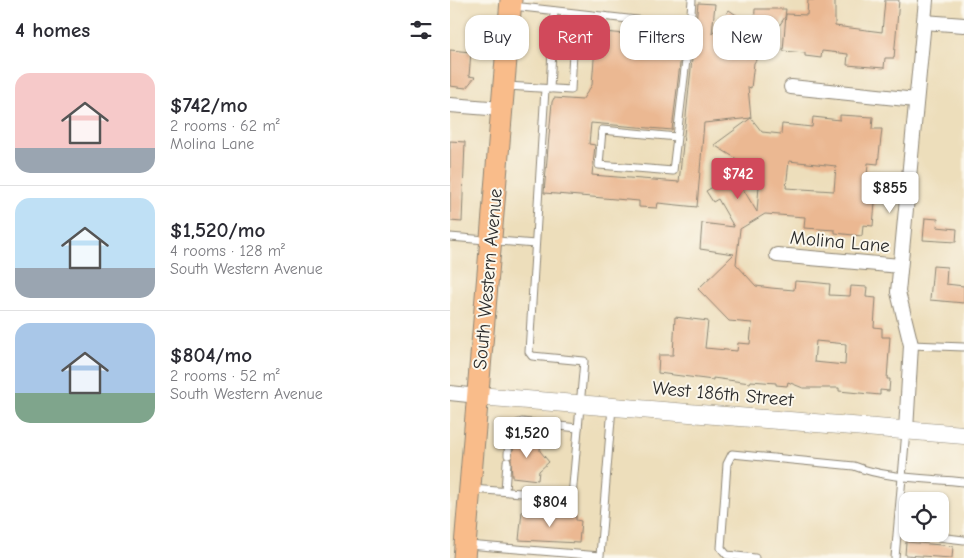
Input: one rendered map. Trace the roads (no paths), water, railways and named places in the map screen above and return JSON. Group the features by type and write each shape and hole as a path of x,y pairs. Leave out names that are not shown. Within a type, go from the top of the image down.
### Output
{"main road":[{"name":"South Western Avenue","path":"464,552 511,3"}],"street":[{"path":"906,430 911,345 898,292 926,0"},
{"path":"924,22 964,25"},
{"path":"791,87 916,100"},
{"path":"450,105 502,109"},
{"name":"Molina Lane","path":"777,255 900,266"},
{"path":"450,393 478,396"},
{"name":"West 186th Street","path":"478,396 964,435"}],"lane":[{"path":"691,15 692,0"},
{"path":"511,3 554,12 620,19"},
{"path":"469,488 572,498 584,360 530,354 535,244 554,12"},
{"path":"504,86 571,90 575,14"},
{"path":"677,137 602,130 599,165 673,171 677,137 686,60"},
{"path":"450,236 535,244"},
{"path":"911,345 964,347"},
{"path":"464,552 600,556 612,407"},
{"path":"505,491 510,430 515,424 522,422 578,428"},
{"path":"895,558 906,430"},
{"path":"756,558 727,555 721,548 727,464 732,454 854,466 864,470 902,476 964,482"},
{"path":"949,538 964,540"}]}
